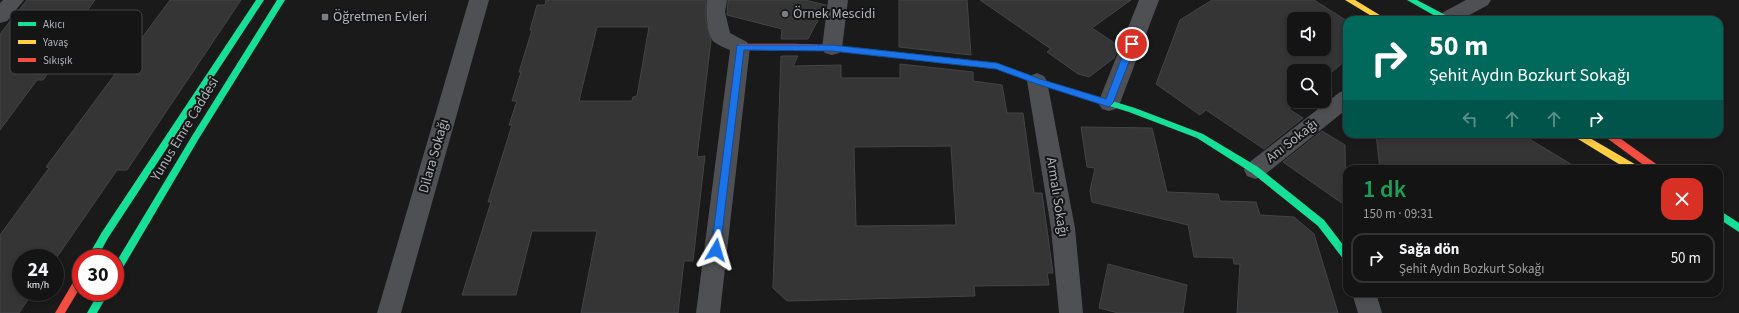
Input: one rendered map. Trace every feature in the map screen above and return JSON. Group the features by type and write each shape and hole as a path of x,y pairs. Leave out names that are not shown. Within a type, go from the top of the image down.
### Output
{"street":[{"path":"0,16 14,0"},
{"name":"Yunus Emre Caddesi","path":"98,249 260,0"},
{"name":"Yunus Emre Caddesi","path":"124,258 194,138 281,0"},
{"name":"Dilara Sokağı","path":"389,313 479,0"},
{"path":"717,0 715,12 721,37 740,48 832,48 997,66 1037,81 1132,110 1200,136 1255,170 1322,223 1343,252"},
{"path":"832,48 838,0"},
{"path":"1109,103 1149,0"},
{"path":"1349,0 1377,16"},
{"path":"1411,0 1439,16"},
{"path":"1453,16 1481,0"},
{"path":"708,313 740,48"},
{"name":"Armalı Sokağı","path":"1037,81 1063,228 1071,313"},
{"name":"Anı Sokağı","path":"1255,170 1343,101"},
{"path":"1583,138 1628,165"},
{"path":"1613,138 1650,165"},
{"path":"1723,217 1739,229"},
{"path":"1723,221 1739,229"},
{"path":"60,313 72,292"},
{"path":"1365,297 1370,313"},
{"path":"92,313 99,301"}],"building":[{"path":"27,0 95,0 88,10 19,10"},
{"path":"170,0 241,0 127,170 117,170 63,249 12,249 12,301 27,301 19,313 0,313 0,235 49,168 46,167 115,74 142,74 142,38"},
{"path":"546,0 706,0 706,21 711,40 697,157 705,156 693,261 684,261 678,313 581,313 597,231 532,231 516,295 462,295 491,202 488,202 512,125 509,125 517,101 512,101 532,30 530,30 537,5 545,5","holes":["597,27 649,27 637,96 633,97 632,101 579,101"]},
{"name":"Örnek Mescidi","path":"728,0 805,0 826,5 808,39 781,39 782,29 727,15"},
{"path":"899,0 967,0 971,55 899,47"},
{"path":"980,0 1131,0 1092,28 1119,46 1114,58 1089,77 1078,74 1047,52 1051,49"},
{"path":"1212,0 1314,0 1343,18 1343,62 1331,73 1331,64 1287,64 1287,108 1290,108 1289,109 1303,118 1264,149 1206,110 1200,115 1156,84 1180,20"},
{"path":"10,21 10,74 47,74 43,80 37,80 0,130 0,34"},
{"path":"781,56 798,56 793,66 841,65 841,78 900,78 900,64 973,72 973,81 1002,85 1007,113 1023,113 1034,193 1042,193 1053,273 1047,273 1049,285 974,286 975,296 787,301 773,288","holes":["951,146 956,225 856,226 854,147"]},
{"path":"1081,127 1152,128 1167,192 1218,194 1220,201 1256,202 1260,215 1294,217 1314,234 1338,313 1237,313 1240,264 1234,264 1233,258 1194,257 1188,225 1092,202 1090,191 1095,168 1087,167"},
{"path":"1322,131 1345,145 1345,165 1343,165 1343,204 1283,162"},
{"path":"1376,138 1528,138 1572,165 1380,165"},
{"path":"1108,264 1187,285 1183,313 1118,313 1099,308"}],"traffic: fast":[{"path":"97,249 260,0"},
{"path":"124,258 195,138 281,0"},
{"path":"1411,0 1441,16"},
{"path":"851,50 997,66 1037,81 1132,110 1200,136 1255,170 1321,223 1343,252"},
{"path":"1723,217 1739,228"},
{"path":"92,313 99,301"}],"traffic: slow":[{"path":"1349,0 1377,16"},
{"path":"1583,138 1628,165"}],"traffic: jam":[{"path":"740,47 832,48 851,50"},
{"path":"1613,138 1650,165"},
{"path":"60,313 72,292"}],"place":[{"name":"Örnek Mescidi","path":"785,14"},
{"name":"Öğretmen Evleri","path":"325,17"}],"route":[{"path":"716,250 740,48 832,48 997,66 1037,81 1109,103 1132,44"}]}
